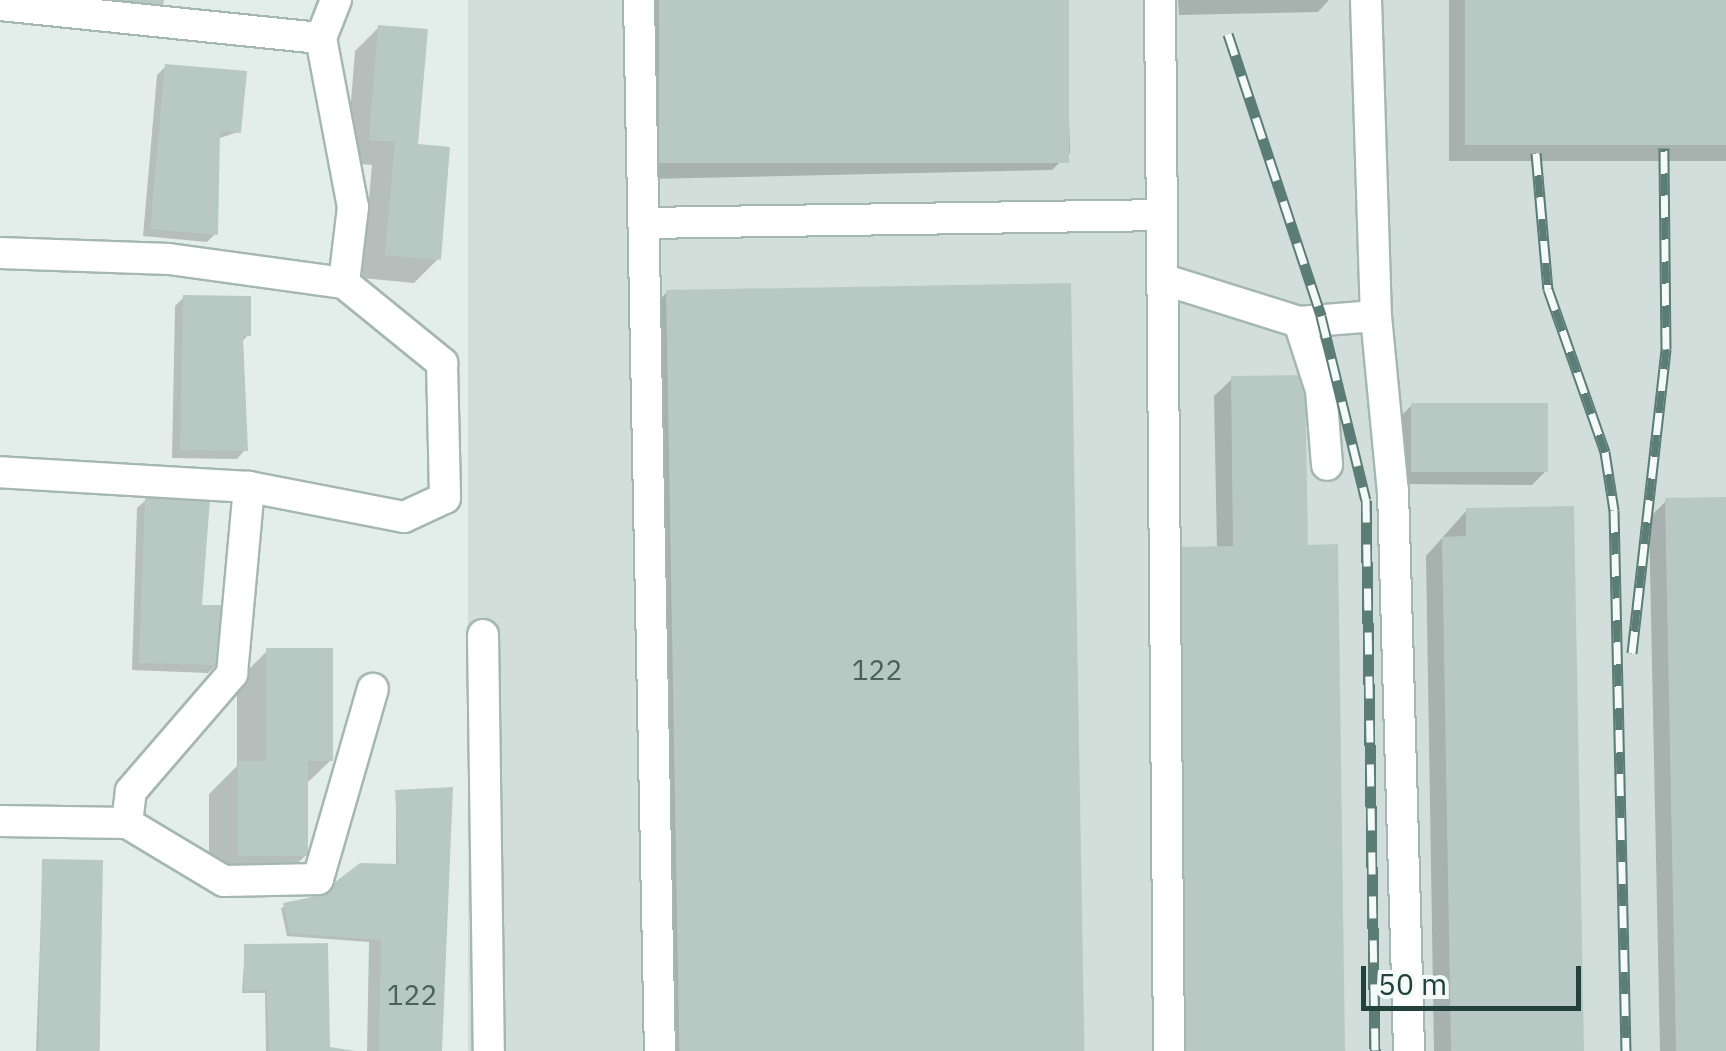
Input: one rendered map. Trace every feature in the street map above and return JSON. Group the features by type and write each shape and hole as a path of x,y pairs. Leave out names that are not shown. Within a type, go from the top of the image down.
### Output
{"lane":[{"path":"336,0 321,38 353,206 344,283"},
{"path":"639,0 660,1051"},
{"path":"1160,0 1169,1051"},
{"path":"1366,0 1376,316 1393,491 1409,1051"},
{"path":"0,5 184,11 321,38"},
{"path":"644,223 1162,216"},
{"path":"0,254 169,258 344,283 442,363 445,498 404,517 249,487 0,472"},
{"path":"1162,279 1300,322 1376,316"},
{"path":"1300,322 1321,390 1327,465"},
{"path":"126,824 130,791 232,674 249,487"},
{"path":"483,635 489,1051"},
{"path":"0,821 126,824 224,881 318,878 373,689"}],"shaded area":[{"path":"468,0 1726,0 1726,1051 468,1051"}],"building":[{"path":"124,0 164,0 163,7"},
{"path":"659,0 1069,0 1069,163 659,163"},
{"path":"1465,0 1726,0 1726,145 1465,145"},
{"path":"378,25 428,29 418,144 450,147 441,260 385,255 395,142 369,140"},
{"path":"165,64 247,71 241,133 220,131 218,235 150,229"},
{"path":"1071,283 1084,1051 679,1051 666,290"},
{"path":"183,295 251,296 251,336 243,336 248,451 180,450"},
{"path":"1305,375 1308,545 1338,544 1345,1051 1182,1051 1175,547 1233,546 1231,376"},
{"path":"1411,403 1548,403 1548,472 1411,472"},
{"path":"145,497 210,499 202,605 221,605 219,665 139,663"},
{"path":"1726,497 1726,1051 1676,1051 1665,498"},
{"path":"1574,506 1584,1051 1451,1051 1442,537 1466,536 1466,508"},
{"path":"266,648 333,648 333,761 308,761 308,856 238,856 238,761 266,761"},
{"path":"453,787 442,1051 379,1051 381,940 290,933 283,903 317,896 360,863 399,864 395,790"},
{"path":"42,859 103,860 100,1051 39,1051"},
{"path":"328,943 330,1047 355,1051 269,1051 267,990 244,991 244,944"}],"railway":[{"path":"1228,34 1321,316 1366,500 1375,1051"},
{"path":"1632,653 1666,349 1664,148"},
{"path":"1536,153 1548,289 1605,452 1614,510 1626,1051"}]}
